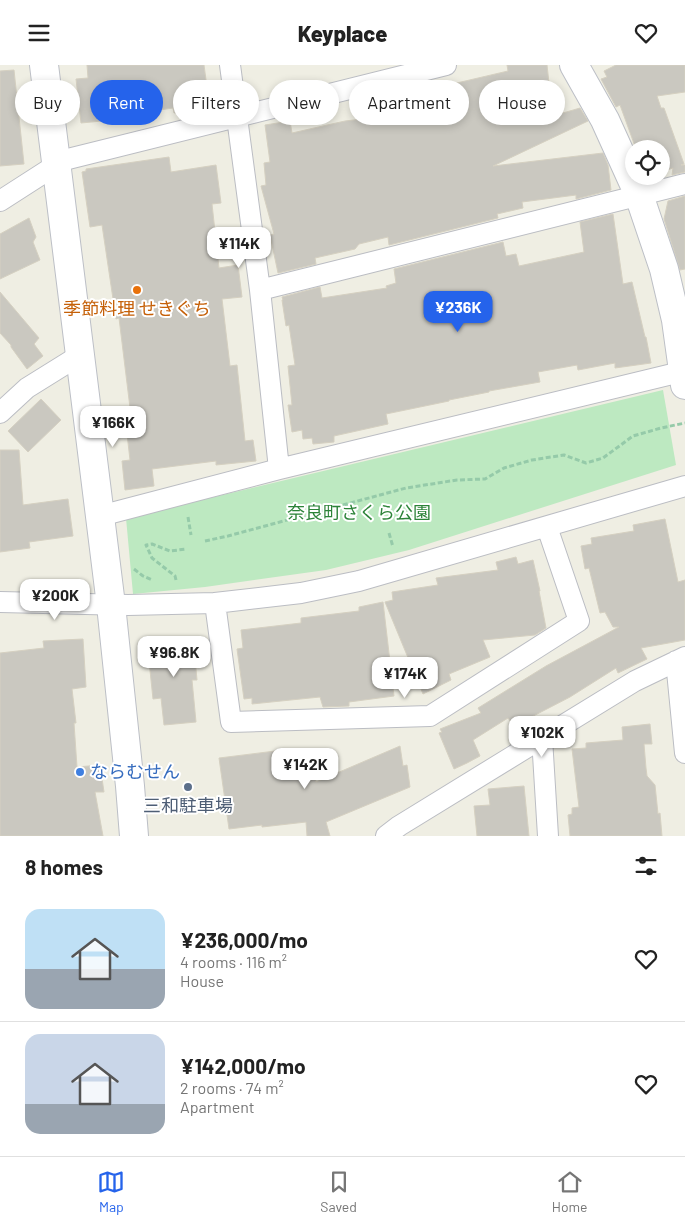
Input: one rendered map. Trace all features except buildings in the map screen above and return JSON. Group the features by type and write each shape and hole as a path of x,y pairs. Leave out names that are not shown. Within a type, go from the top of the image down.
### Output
{"street":[{"path":"44,65 111,605 134,836"},
{"path":"230,65 232,80"},
{"path":"259,112 446,65"},
{"path":"100,516 279,469 684,376 676,320 664,269 639,195 605,120 574,65"},
{"path":"0,201 56,165 73,157 204,125"},
{"path":"238,125 260,290 279,469"},
{"path":"260,290 685,184"},
{"path":"0,413 27,388 80,355"},
{"path":"0,602 111,605 215,603 301,593 359,581 685,486"},
{"path":"215,603 231,722 430,715 579,621 547,527"},
{"path":"395,833 542,738 635,681 681,659 685,753"},
{"path":"542,738 548,836"}],"path":[{"path":"205,541 406,488 458,479 485,479 504,468 532,460 564,455 586,463 603,458 633,436 685,423"},
{"path":"168,583 176,581 175,576 152,558 146,545 152,544 170,551 186,549"},
{"path":"128,569 134,569 154,581"}],"green space":[{"name":"奈良町さくら公園","path":"663,390 676,465 409,550 326,570 205,587 133,594 126,518"}],"place":[{"name":"季節料理 せきぐち","path":"137,290"},
{"name":"ならむせん","path":"80,772"},
{"name":"三和駐車場","path":"188,787"}]}
